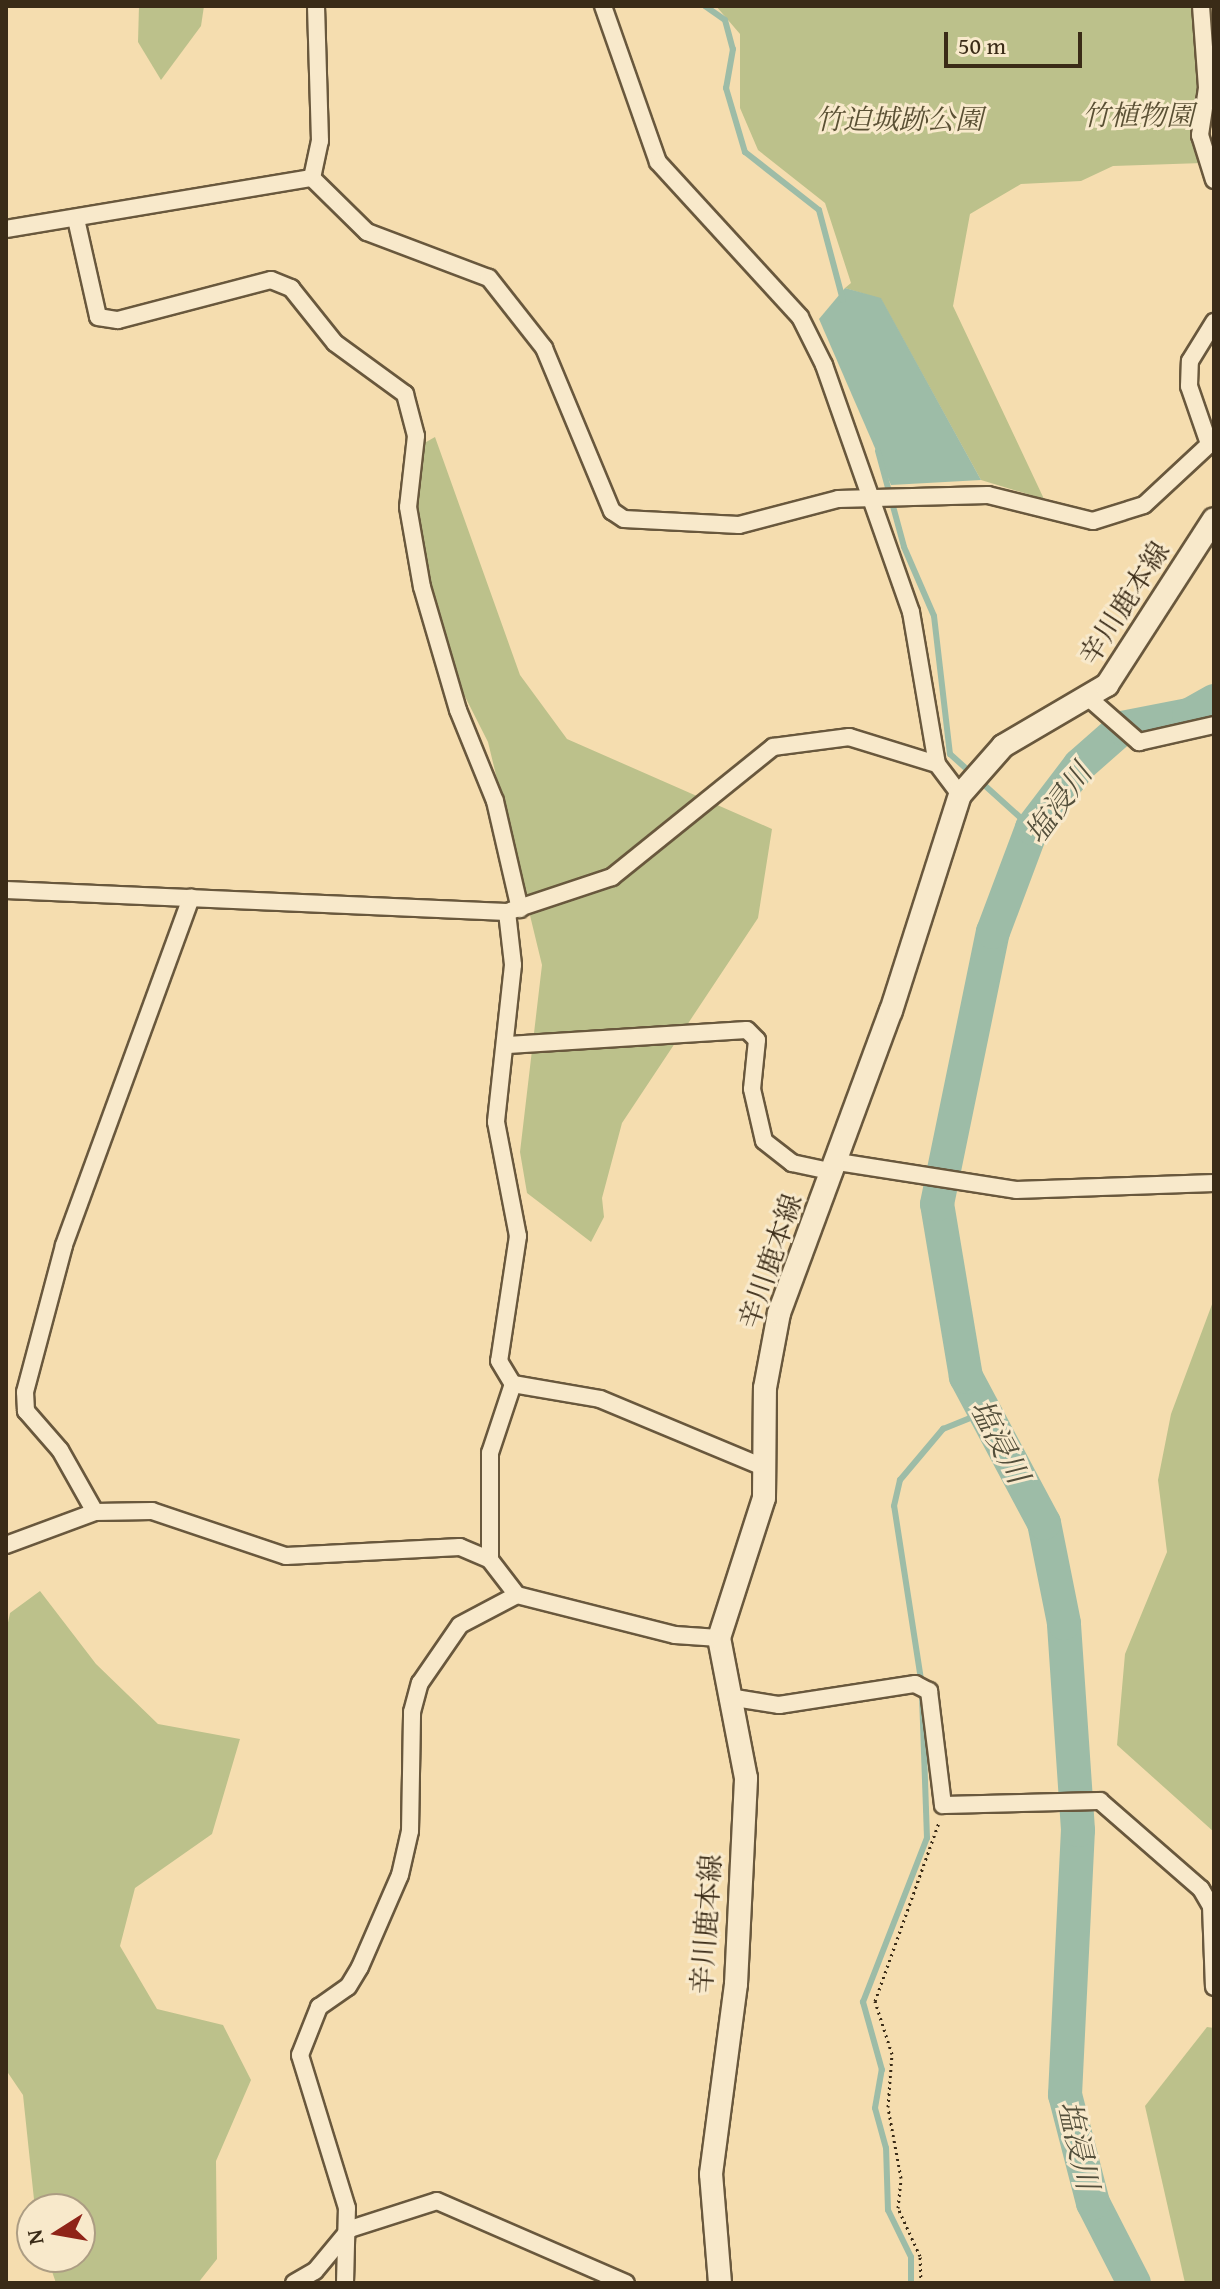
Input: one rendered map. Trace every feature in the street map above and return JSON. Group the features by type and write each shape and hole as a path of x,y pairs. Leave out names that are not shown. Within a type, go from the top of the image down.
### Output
{"main road":[{"name":"辛川鹿本線","path":"720,2283 711,2174 736,1984 746,1778 735,1698 719,1638 754,1546 763,1467 769,1356 963,792 981,769 1024,730 1091,700 1128,659 1214,519"}],"street":[{"path":"312,178 320,141 316,6"},
{"path":"603,6 658,162 800,317 875,498 911,612 937,764"},
{"path":"1201,6 1207,88 1200,135 1214,180"},
{"path":"6,229 312,178"},
{"path":"312,178 367,232 489,278 544,348 612,511 624,519 739,525 799,505 875,498 988,495 1093,521 1144,505 1211,441 1189,386 1190,361 1214,322"},
{"path":"76,219 98,317 118,320 271,280 291,288 335,343 405,394 416,436 408,507 422,587 458,710 495,801 514,910 508,1045 496,1122 518,1236 499,1361 513,1384 600,1399 763,1467"},
{"path":"1091,700 1112,723 1135,739 1214,725"},
{"path":"6,890 514,910 612,877 773,747 849,737 937,764 963,792"},
{"path":"95,1512 60,1450 26,1411 25,1392 64,1245 191,898"},
{"path":"508,1045 747,1030 757,1040 752,1089 764,1141 792,1163 1016,1190 1214,1183"},
{"path":"513,1384 490,1453 490,1560 517,1595 675,1635 719,1638"},
{"path":"6,1545 95,1512 163,1514 286,1556 427,1545 490,1560"},
{"path":"345,2283 350,2229 305,2088 306,2031 360,1967 400,1875 410,1831 411,1722 420,1683 460,1625 517,1595"},
{"path":"735,1698 779,1705 915,1684 929,1691 943,1805 1100,1801 1201,1889 1211,1906 1214,1987"},
{"path":"294,2283 350,2229 437,2201 626,2283"}],"path":[{"path":"921,2283 920,2256 898,2208 901,2178 888,2107 892,2054 875,2001 939,1834 943,1805"}],"green space":[{"path":"139,6 204,6 201,26 161,80 138,42"},
{"name":"竹迫城跡公園","path":"716,6 1199,6 1207,44 1191,124 1203,163 1113,166 1081,181 1021,184 970,214 953,306 1044,499 981,480 881,299 845,288 851,283 825,203 758,150 740,108 740,34"},
{"path":"435,437 520,675 567,739 772,829 758,918 622,1123 602,1198 604,1217 591,1242 527,1193 520,1152 542,965 488,742 449,665 425,582 412,450"},
{"path":"1214,1299 1214,1832 1117,1745 1125,1654 1167,1552 1158,1480 1171,1414"},
{"path":"40,1591 96,1664 158,1724 240,1739 212,1834 135,1888 120,1946 157,2009 223,2025 251,2080 216,2161 217,2259 198,2283 56,2283 53,2273 96,2273 96,2193 33,2193 23,2095 6,2070 6,1632 10,1613"},
{"path":"1207,2027 1214,2028 1214,2283 1185,2283 1145,2106"}],"shaded area":[{"path":"845,288 881,298 981,480 891,485 819,319"}],"waterway":[{"path":"705,6 725,20 733,49 726,88 745,152 819,210 843,300"},
{"path":"878,451 904,547 934,616 950,754 1032,828"},
{"name":"塩浸川","path":"1134,2283 1093,2203 1065,2095 1078,1830 1064,1623 1044,1523 966,1377 937,1204 993,932 1032,828 1080,765 1122,728 1189,715 1214,701"},
{"path":"922,1686 894,1506 900,1480 943,1429 985,1412"},
{"path":"911,2283 911,2257 888,2210 886,2148 875,2108 882,2070 863,2002 927,1838 922,1697"}],"park label":[{"name":"竹植物園","path":"1138,115"}]}
